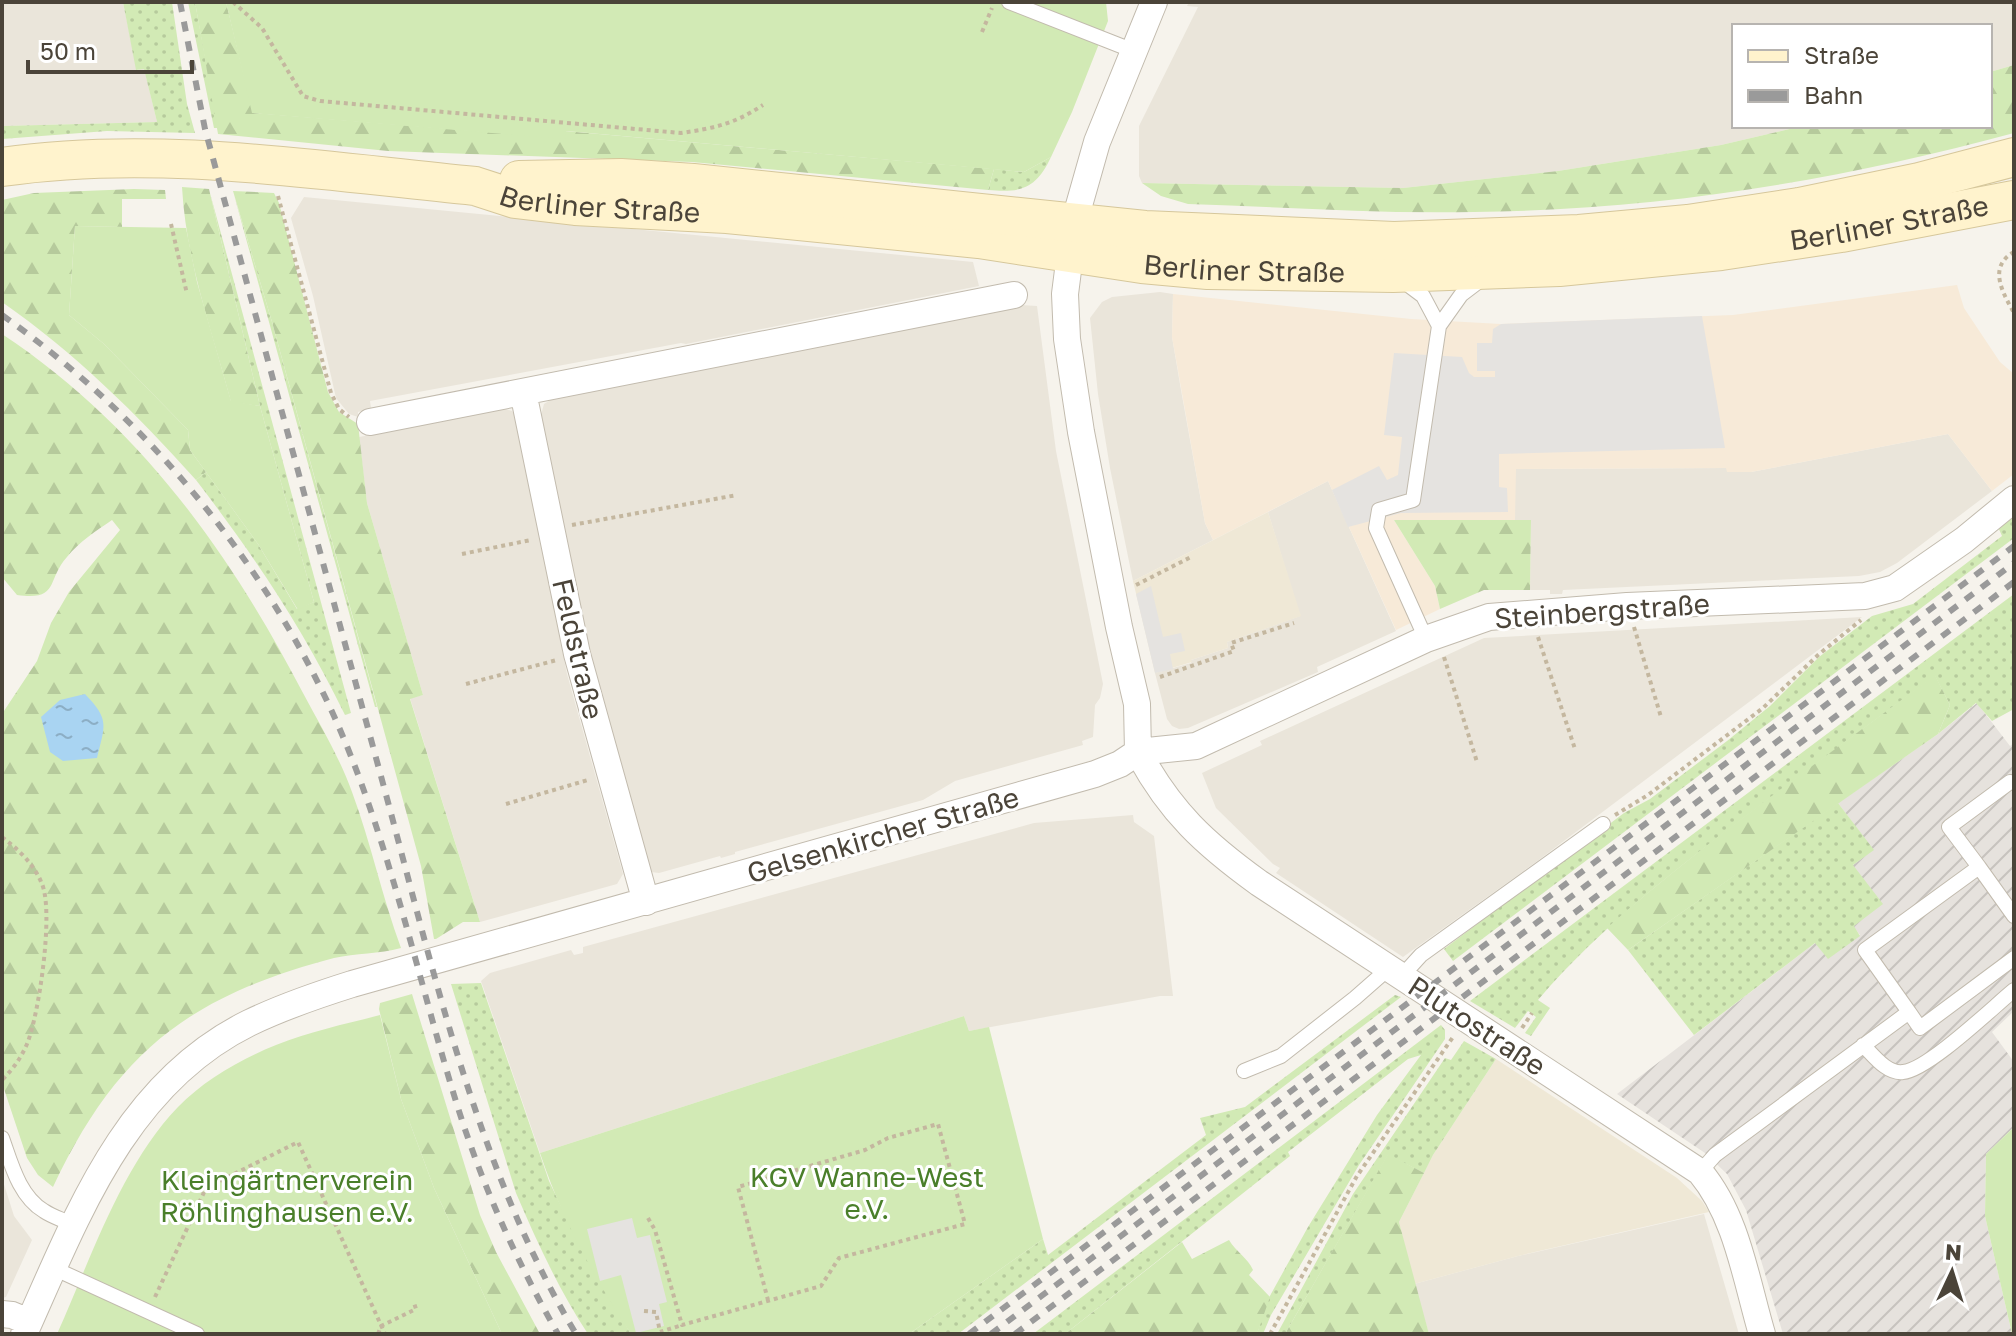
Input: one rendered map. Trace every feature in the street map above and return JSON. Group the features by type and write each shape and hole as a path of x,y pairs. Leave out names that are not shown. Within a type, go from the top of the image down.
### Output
{"main road":[{"name":"Berliner Straße","path":"1072,238 1145,230 1394,241 1579,234 1688,224 1799,207 1919,182 2014,157"},
{"name":"Berliner Straße","path":"2,167 68,159 172,159 475,186 516,180 621,178 693,183 1014,215 1142,264 1208,270 1494,271 1721,251 1855,231 2014,200"}],"street":[{"path":"1138,752 1137,704 1081,432 1067,339 1065,294 1072,238 1097,142 1154,2"},
{"path":"370,422 1014,295"},
{"name":"Feldstraße","path":"523,392 577,654 646,902"},
{"name":"Steinbergstraße","path":"1138,752 1196,746 1432,637 1489,617 1627,606 1865,596 1895,588 1964,540 2014,499"},
{"name":"Gelsenkircher Straße","path":"2,1314 12,1315 27,1328 73,1225 116,1145 143,1107 183,1066 229,1034 278,1010 352,984 1095,774 1120,764 1138,752"},
{"name":"Plutostraße","path":"1138,752 1169,802 1214,850 1394,973 1700,1172 1726,1211 1762,1334"}],"lane":[{"path":"1009,2 1134,51"},
{"path":"1432,637 1376,528 1379,510 1413,500 1439,326 1461,295 1494,271"},
{"path":"1393,273 1423,296 1439,326"},
{"path":"2010,782 1949,827 2014,916"},
{"path":"1244,1071 1281,1056 1355,998 1421,955 1603,824"},
{"path":"1979,867 1865,950 1920,1028 2014,958"},
{"path":"1863,1045 1886,1068 1902,1073 1922,1066 2014,990"},
{"path":"1700,1172 1715,1155 1909,1012"},
{"path":"2,1138 15,1175 40,1210 73,1225"},
{"path":"53,1268 197,1334"}],"path":[{"path":"233,2 262,28 303,96 320,101 681,133 719,128 742,119 763,105"},
{"path":"982,32 994,2"},
{"path":"276,190 334,402 348,416 359,422 370,422"},
{"path":"171,224 187,294"},
{"path":"2014,252 2003,261 1998,278 2014,313"},
{"path":"462,554 551,532 737,495"},
{"path":"1113,596 1191,557"},
{"path":"1603,824 1648,795 1763,708 1818,655 1864,617 1865,596"},
{"path":"1627,606 1661,717"},
{"path":"1530,613 1575,749"},
{"path":"1160,677 1234,651 1231,643 1294,623"},
{"path":"1432,637 1477,762"},
{"path":"466,684 577,654"},
{"path":"506,804 609,774"},
{"path":"2,837 33,866 44,887 47,914 35,1013 28,1041 19,1061 2,1080"},
{"path":"1520,1032 1532,1013"},
{"path":"1270,1334 1357,1176 1466,1018"},
{"path":"644,1311 656,1312 660,1332 821,1286 839,1258 965,1224 938,1124 888,1138 865,1150 738,1187 768,1300"},
{"path":"148,1312 206,1188 298,1142 385,1334"},
{"path":"648,1218 655,1230 682,1325"},
{"path":"378,1334 381,1326 416,1309 414,1303"}],"shaded area":[{"path":"2,2 123,2 137,70 144,68 157,122 2,126"},
{"path":"1189,2 2014,2 2014,65 1992,71 1992,24 1732,24 1732,128 1793,128 1721,145 1558,171 1403,188 1142,183 1139,176 1139,126 1198,7 1187,6"},
{"path":"304,197 973,262 979,286 686,344 370,401 371,408 358,412 358,417 349,414 336,398 313,296 291,218"},
{"path":"1957,285 1964,308 2000,362 2014,374 2014,474 1992,491 1948,434 1751,472 1727,472 1726,468 1516,469 1515,520 1394,520 1435,586 1440,609 1396,630 1328,481 1213,540 1205,523 1172,337 1173,294 1411,319 1501,324 1733,315"},
{"path":"1160,292 1173,294 1172,337 1205,523 1213,540 1133,581 1110,468 1090,318 1102,302 1112,297"},
{"path":"1021,305 1037,306 1056,451 1103,684 1095,705 1093,737 1082,741 1083,745 955,781 923,800 721,858 659,873 651,872 589,653 541,415 544,404 552,399"},
{"path":"1702,316 1725,448 1499,454 1499,487 1507,488 1508,512 1401,513 1348,527 1332,490 1379,466 1387,480 1398,475 1402,437 1384,435 1394,353 1462,357 1474,377 1495,377 1495,371 1477,371 1477,343 1492,343 1493,329 1501,324"},
{"path":"505,409 515,415 567,674 623,874 617,884 480,922 410,698 423,695 367,503 359,437"},
{"path":"1948,434 1992,491 1897,563 1880,572 1859,576 1563,590 1562,594 1550,594 1550,590 1530,590 1531,521 1515,520 1515,469 1727,468 1727,471 1751,472"},
{"path":"1328,481 1396,631 1317,667 1318,672 1188,728 1172,726 1167,719 1155,673 1191,663 1191,660 1228,648 1227,642 1300,616 1268,512"},
{"path":"1268,512 1301,616 1227,642 1228,648 1155,673 1133,581"},
{"path":"1151,586 1163,637 1181,633 1185,651 1170,654 1173,669 1155,673 1136,594"},
{"path":"1862,617 1536,862 1403,957 1276,873 1280,868 1216,808 1202,773 1262,745 1260,741 1484,638"},
{"path":"1977,703 2010,746 2014,743 2014,1011 1992,1032 2014,1062 2014,1127 1986,1154 1985,1216 2012,1334 1783,1334 1746,1210 1727,1174 1705,1153 1617,1094 1815,943 1860,935 1853,926 1853,865 1873,850 1838,803"},
{"path":"1133,815 1134,822 1154,836 1173,996 969,1031 964,1016 540,1153 481,981 490,973 571,950 574,955 583,953 583,947 1034,823"},
{"path":"1496,1059 1677,1178 1702,1201 1709,1212 1518,1256 1414,1284 1399,1222 1433,1155"},
{"path":"2,1178 14,1216 32,1240 6,1297 2,1298"},
{"path":"1704,1214 1739,1334 1429,1334 1414,1284 1518,1256"},
{"path":"632,1218 637,1238 650,1235 667,1302 659,1304 664,1326 636,1333 621,1275 600,1281 587,1229"}],"green space":[{"path":"123,2 172,2 187,104 195,133 107,131 2,139 2,126 157,122 144,69 136,70"},
{"path":"188,2 195,2 218,128 214,128"},
{"path":"195,2 226,2 253,113 564,138 565,131 994,169 988,190 692,162 388,151 218,134"},
{"path":"226,2 1106,2 1108,21 1051,157 1024,172 566,131 565,139 252,113"},
{"path":"2014,65 2014,133 1814,179 1679,199 1543,210 1402,212 1188,204 1161,196 1142,183 1403,188 1558,171 1721,145 1793,128 1992,128 1992,71"},
{"path":"1051,157 1039,176 1026,187 1010,191 988,190 994,169 1024,172"},
{"path":"182,187 209,189 260,406 231,402 194,269"},
{"path":"165,190 166,199 122,199 122,227 75,226 69,315 104,344 188,430 190,450 206,472 196,480 104,385 55,342 2,302 2,200 34,193"},
{"path":"233,191 274,193 328,392 339,412 358,424 367,503 423,695 410,699 480,922 463,922 436,939 421,866 272,322"},
{"path":"210,193 351,713 345,715 276,593 196,480 206,472 258,544 297,609 314,602 260,406"},
{"path":"234,195 272,322 377,707 375,707"},
{"path":"75,226 186,228 197,282 231,401 260,406 314,602 298,610 258,544 190,450 188,430 104,344 69,315"},
{"path":"2,334 51,369 96,408 137,450 176,494 244,590 342,767 359,811 401,948 334,958 283,973 199,1011 164,1036 132,1065 104,1099 53,1187 38,1175 27,1158 2,1083 2,714 37,661 51,623 69,592 120,530 112,520 82,542 61,565 50,587 40,595 17,595 2,577"},
{"path":"2014,515 2014,538 1453,961 1444,949 1624,813 1650,799 1727,741 1770,706 1819,657 1872,616 1913,604 2002,536 1998,527"},
{"path":"1394,520 1531,520 1530,590 1484,590 1440,609 1435,586"},
{"path":"2014,594 2014,709 1992,721 1976,703 1938,734 1950,705 1935,676 1671,874 1588,946 1538,1000 1550,1008 1531,1036 1525,1033 1536,1017 1528,1011 1515,1028 1470,1001"},
{"path":"1935,675 1950,705 1938,734 1628,950 1607,928 1727,830"},
{"path":"1838,803 1874,850 1853,865 1883,904 1854,926 1860,936 1828,959 1815,943 1694,1035 1628,950"},
{"path":"481,983 549,1181 581,1248 631,1334 588,1334 549,1265 516,1193 451,984"},
{"path":"412,994 480,1215 540,1334 502,1334 434,1188 401,1099 379,1009 380,1003"},
{"path":"1395,995 1401,997 958,1334 909,1334 1043,1239 1048,1255 1206,1135 1200,1118 1245,1107"},
{"name":"Kleingärtnerverein Röhlinghausen e.V.","path":"380,1015 401,1099 434,1188 502,1334 57,1334 123,1186 158,1131 188,1097 211,1079 263,1051 302,1036"},
{"name":"KGV Wanne-West e.V.","path":"964,1016 969,1031 989,1027 1043,1239 909,1334 631,1334 580,1246 540,1153"},
{"path":"1441,1025 1445,1030 1445,1039 1359,1165 1271,1315 1263,1334 1257,1334 1266,1303 1308,1227 1377,1115 1421,1055 1408,1059 1288,1152 1290,1156 1065,1334 1033,1334"},
{"path":"1464,1041 1496,1059 1424,1173 1388,1155 1285,1334 1277,1334 1353,1194 1445,1058 1451,1060"},
{"path":"2014,1127 2012,1334 1985,1216 1986,1154"},
{"path":"1388,1154 1424,1173 1399,1222 1429,1334 1285,1334"},
{"path":"1229,1240 1251,1266 1253,1270 1249,1275 1270,1297 1257,1334 1065,1334 1182,1242 1192,1259"}],"water":[{"path":"85,694 102,717 102,738 97,758 63,761 50,752 41,717 60,700"}],"railway":[{"path":"180,2 205,129 441,1000 485,1138 511,1205 541,1271 576,1334"},
{"path":"2,315 104,398 194,493 234,545 305,657 334,716 371,811 443,1059 478,1167 515,1252 558,1334"},
{"path":"969,1334 2014,546"},
{"path":"991,1334 2014,563"},
{"path":"1015,1334 2014,582"}]}
